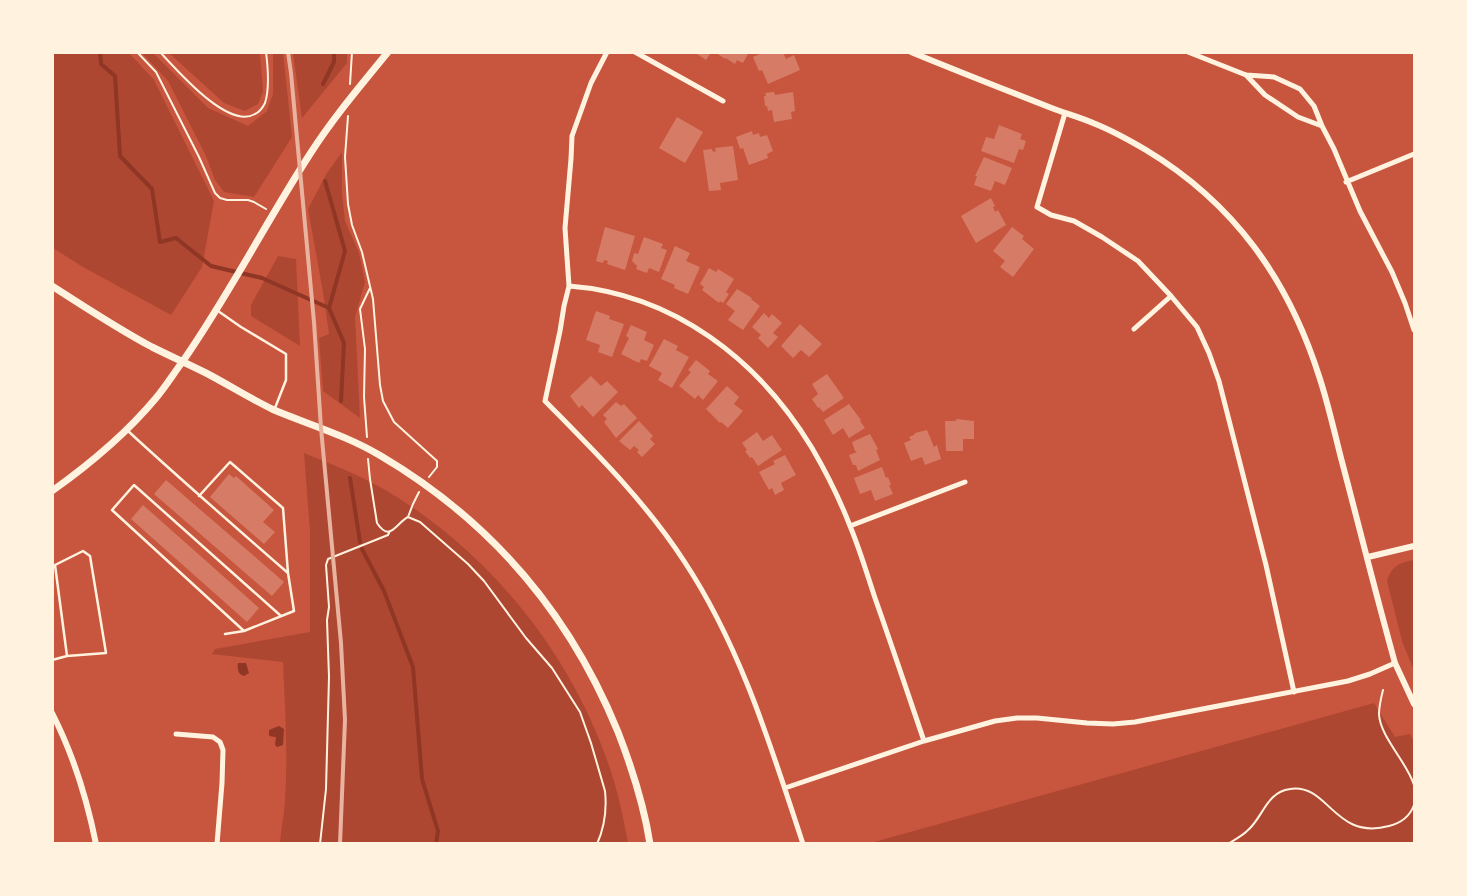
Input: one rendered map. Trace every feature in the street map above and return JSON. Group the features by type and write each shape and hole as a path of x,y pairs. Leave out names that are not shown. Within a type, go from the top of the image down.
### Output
{"main road":[{"path":"52,491 76,474 126,430 157,397 217,310 311,153 353,91 388,52"},
{"path":"52,286 152,347 274,410 336,434 378,455 423,484 474,525 513,562 535,588 579,651 625,749 638,788 650,844"}],"street":[{"path":"607,52 592,83 572,136 565,228 569,286 545,401 621,478 644,505 685,562 709,602 749,687 804,844"},
{"path":"635,52 723,101"},
{"path":"911,52 1093,123 1124,137 1147,150 1199,188 1230,216 1247,236 1284,292 1319,376 1368,557 1381,615 1395,663 1414,704"},
{"path":"1188,52 1246,75 1274,77 1300,89 1314,106 1360,212 1392,272 1414,330"},
{"path":"1246,75 1265,95 1298,116 1322,126"},
{"path":"1064,113 1037,207 1051,214 1074,221 1138,261 1197,327 1219,381 1266,566 1294,692"},
{"path":"1346,182 1414,154"},
{"path":"569,286 588,287 606,291 646,302 673,314 704,332 729,351 776,398 817,457 850,526 924,742"},
{"path":"1134,329 1171,296"},
{"path":"850,526 965,482"},
{"path":"1368,557 1414,546"},
{"path":"784,788 994,721 1036,718 1086,723 1128,723 1348,681 1395,663"},
{"path":"52,713 82,785 96,844"},
{"path":"176,734 213,737 220,742 223,750 217,844"}],"lane":[{"path":"217,310 286,354 286,380 274,410"},
{"path":"126,430 288,573"},
{"path":"199,496 230,462 283,508 288,573 294,611 244,632 225,634"},
{"path":"244,632 112,510 134,485 281,616"},
{"path":"52,660 67,656 106,653 90,556 83,551 55,565 67,656"}],"path":[{"path":"137,52 156,72 215,193 220,198 228,200 248,200 254,202 273,214"},
{"path":"160,52 214,104 228,113 244,117 257,113 265,103 267,89 266,52"},
{"path":"352,52 353,91"},
{"path":"348,109 345,157 348,204 373,299 383,401 394,422 437,460 437,467 423,484 412,504 408,517 394,530 386,532 377,523 368,452"},
{"path":"367,444 364,397 365,349 360,309 370,288"},
{"path":"408,517 420,522 468,564 552,668 577,706 588,734 605,791 605,819 597,844"},
{"path":"320,844 326,789 329,677 327,620 329,607 326,565 328,559 388,535 390,531"},
{"path":"1383,690 1379,713 1382,729 1414,785"},
{"path":"1228,844 1248,831 1275,795 1290,789 1306,790 1349,824 1361,828 1373,829 1393,825 1404,819 1414,810"},
{"path":"1411,813 1414,805"}],"shaded area":[{"path":"52,53 129,53 154,80 214,201 202,267 171,315 83,267 53,248"},
{"path":"142,53 153,53 208,108 248,126 267,111 273,94 273,53 283,53 292,137 254,197 224,192 215,180 206,156 168,81"},
{"path":"169,53 260,53 263,91 258,104 245,111 224,103"},
{"path":"293,53 347,53 347,63 302,118"},
{"path":"342,152 342,194 345,221 359,253 365,282 355,317 360,418 323,391 319,338 329,334 308,209 327,173"},
{"path":"278,256 296,259 300,346 251,316 251,305"},
{"path":"304,453 387,491 426,517 462,546 496,579 527,615 554,653 578,694 598,737 614,781 628,843 280,843 285,801 286,766 283,662 212,654 215,649 310,632 310,531"},
{"path":"1414,560 1414,671 1402,641 1387,581 1394,568"},
{"path":"238,663 246,663 249,673 244,676 240,674"},
{"path":"1374,703 1395,737 1410,734 1414,741 1414,843 867,844"},
{"path":"279,726 284,729 283,745 277,747 275,745 276,737 269,736 269,730"}],"building":[{"path":"694,52 711,52 706,60"},
{"path":"715,52 749,52 743,63 737,60 735,64"},
{"path":"764,52 783,52 786,59 794,55 800,70 768,84 762,70 759,71 753,57"},
{"path":"774,92 775,95 793,92 795,111 791,112 792,119 774,122 772,110 768,111 767,106 765,106 764,96 766,96 765,93"},
{"path":"677,117 703,132 685,163 659,148"},
{"path":"999,125 1022,134 1020,139 1026,141 1023,150 1019,149 1014,163 981,151 986,137 994,139"},
{"path":"752,131 753,135 759,133 760,137 767,135 773,151 767,154 768,158 749,165 743,148 740,149 736,137"},
{"path":"733,146 738,180 720,183 721,190 709,191 703,150 712,149 713,152 716,151 715,148"},
{"path":"984,157 1012,168 1005,185 995,181 991,191 974,185 977,176 975,176"},
{"path":"991,198 995,206 993,207 995,212 998,210 1006,225 976,243 961,216"},
{"path":"605,227 635,236 625,270 607,264 608,261 604,260 603,263 596,261"},
{"path":"1012,227 1024,236 1022,239 1034,249 1013,277 1000,267 1005,261 993,251"},
{"path":"644,237 663,244 661,248 667,250 659,272 649,268 647,273 636,269 637,266 632,261 634,253 638,254"},
{"path":"675,246 690,253 686,261 700,267 688,294 674,288 675,285 661,279"},
{"path":"709,268 716,272 718,269 734,279 726,292 729,294 723,303 720,301 719,303 702,290 704,287 700,284"},
{"path":"737,289 752,298 760,306 743,330 728,320 735,311 726,304"},
{"path":"596,311 610,316 609,319 624,324 612,357 598,352 600,345 586,340"},
{"path":"764,313 769,318 772,314 782,323 773,333 778,337 768,348 758,338 761,335 752,327"},
{"path":"800,324 822,344 809,357 801,350 793,358 781,346"},
{"path":"631,325 647,332 644,340 654,345 647,361 641,359 639,363 621,354 629,338 626,336"},
{"path":"664,339 678,346 676,350 689,357 672,388 658,380 662,373 649,366"},
{"path":"696,360 710,371 708,374 718,381 703,400 698,395 695,399 679,386 691,372 688,370"},
{"path":"827,374 844,398 823,412 812,399 818,394 812,384"},
{"path":"591,376 601,386 607,381 618,392 593,417 582,405 579,408 570,396"},
{"path":"727,386 739,397 734,404 743,411 728,428 706,409"},
{"path":"616,402 621,406 624,404 637,418 616,438 604,422 607,419 603,415"},
{"path":"849,404 865,428 849,438 843,428 833,435 824,420"},
{"path":"956,419 974,421 974,439 963,439 963,451 946,451 945,421 956,421"},
{"path":"639,421 653,436 650,439 655,444 642,457 637,452 639,450 634,446 630,450 619,441"},
{"path":"927,430 934,447 937,445 941,459 925,465 922,457 911,461 904,443 911,440 909,437 915,433"},
{"path":"757,432 763,441 772,435 782,450 758,466 745,451 747,450 742,443"},
{"path":"870,434 878,449 876,450 880,460 858,471 849,455 857,452 852,442"},
{"path":"785,455 796,475 781,483 784,490 775,495 772,488 769,490 759,472 775,464 773,461"},
{"path":"882,467 886,478 888,477 893,494 875,501 871,490 860,494 854,478"},
{"path":"229,474 234,478 236,476 274,510 263,522 275,532 264,544 210,497"},
{"path":"166,480 284,582 272,596 154,494"},
{"path":"143,505 259,608 247,622 131,519"}],"waterway":[{"path":"100,52 101,64 115,76 120,156 152,189 160,242 176,238 211,266 262,278 329,308"},
{"path":"323,84 334,62 334,52"},
{"path":"325,181 345,251 329,308 344,343 341,401"},
{"path":"350,478 360,542"},
{"path":"362,549 384,591 413,667 422,779 438,831 436,844"}],"railway":[{"path":"288,52 314,322 321,428 341,643 345,720 340,844"}]}
